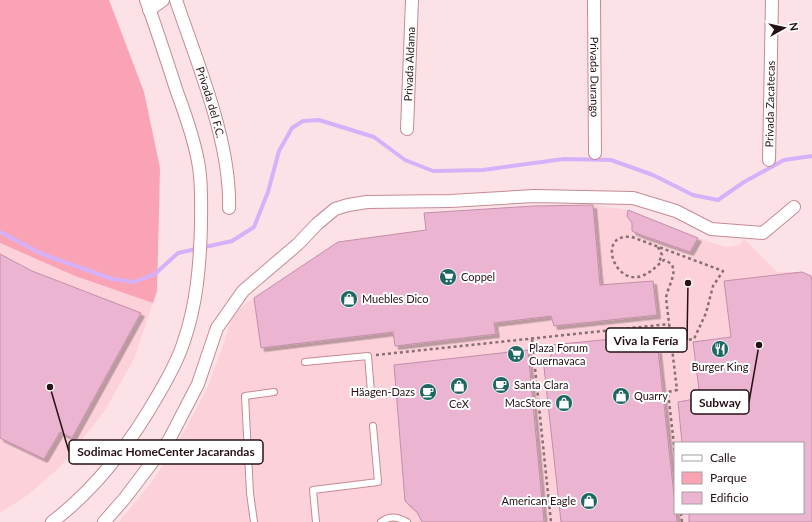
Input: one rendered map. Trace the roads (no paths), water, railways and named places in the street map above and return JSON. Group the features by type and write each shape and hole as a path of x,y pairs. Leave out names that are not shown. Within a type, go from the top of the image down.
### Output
{"street":[{"path":"52,522 66,511 123,452 147,415 169,376 184,341 194,301 200,270 201,241 199,167 191,132 148,5 163,0"},
{"name":"Privada del F.C.","path":"176,0 220,133 230,186 229,208"},
{"name":"Privada Aldama","path":"407,129 412,0"},
{"name":"Privada Durango","path":"594,0 595,153"},
{"name":"Privada Zacatecas","path":"769,160 772,0"},
{"path":"104,522 125,498 169,440 198,384 217,328 243,291 298,244 317,224 335,210 348,204 367,202 450,201 534,196 633,198 676,211 711,229 764,233 794,207"}],"lane":[{"path":"305,362 368,356 371,392"},
{"path":"254,522 250,493 245,396 274,392"},
{"path":"316,522 313,490 378,482 373,426"},
{"path":"380,522 385,518 397,517 407,522"}],"waterway":[{"path":"0,232 42,254 112,279 134,282 155,274 178,253 232,241 254,227 268,192 279,151 292,128 303,121 319,120 374,137 405,160 433,171 483,170 564,159 611,160 653,175 693,195 718,200 744,182 784,160 812,156"}],"place":[{"name":"Coppel","path":"448,277"},
{"name":"Viva la Fería","path":"688,283"},
{"name":"Muebles Dico","path":"349,299"},
{"name":"Subway","path":"759,345"},
{"name":"Burger King","path":"720,349"},
{"name":"Plaza Forum Cuernavaca","path":"516,354"},
{"name":"Santa Clara","path":"501,385"},
{"name":"CeX","path":"459,386"},
{"name":"Sodimac HomeCenter Jacarandas","path":"50,387"},
{"name":"Häagen-Dazs","path":"428,392"},
{"name":"Quarry","path":"621,396"},
{"name":"MacStore","path":"564,403"},
{"name":"American Eagle","path":"589,501"}]}
